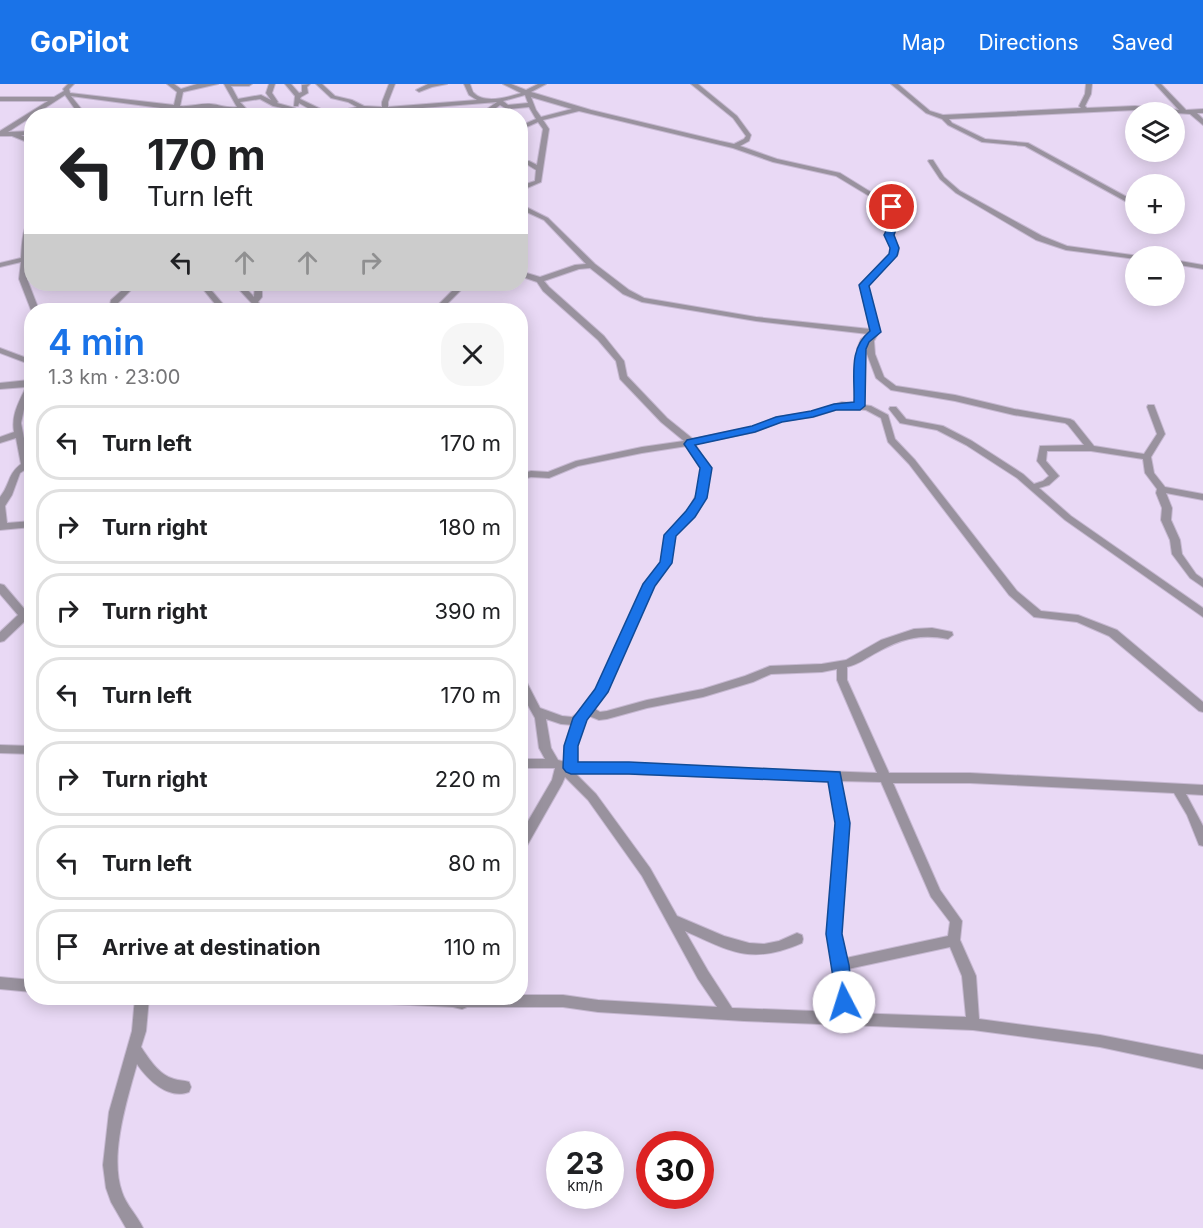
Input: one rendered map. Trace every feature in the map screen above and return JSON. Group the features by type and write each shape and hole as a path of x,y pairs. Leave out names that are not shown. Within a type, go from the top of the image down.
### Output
{"street":[{"path":"170,84 180,91"},
{"path":"180,91 215,84"},
{"path":"227,84 249,84"},
{"path":"227,84 242,108"},
{"path":"272,84 269,93 275,105"},
{"path":"288,84 297,98 315,108"},
{"path":"294,108 297,98 304,93 304,86 307,84"},
{"path":"319,84 333,97 362,107"},
{"path":"384,108 392,84"},
{"path":"416,100 417,87 444,84"},
{"path":"467,84 472,95 485,101"},
{"path":"506,84 578,110 735,146 775,161 838,174 892,207 894,211 890,217 892,227 889,235 895,248 894,254 864,285 876,332"},
{"path":"434,108 442,105 503,100 527,93 543,84"},
{"path":"694,84 735,117 749,136 747,140 735,146"},
{"path":"894,84 928,112 944,117 1125,108"},
{"path":"1086,111 1082,106 1088,94 1089,84"},
{"path":"1158,84 1175,102"},
{"path":"67,89 176,108 180,91"},
{"path":"42,108 67,89"},
{"path":"67,89 79,108"},
{"path":"527,93 530,105 546,129 538,182 528,186"},
{"path":"237,100 260,96 275,105 288,108"},
{"path":"0,99 56,99"},
{"path":"388,108 416,100 442,105"},
{"path":"503,100 507,107 530,105"},
{"path":"492,108 503,100"},
{"path":"202,108 211,106 218,108"},
{"path":"358,108 373,108"},
{"path":"528,125 578,110"},
{"path":"1185,111 1193,113 1203,111"},
{"path":"1193,113 1203,123"},
{"path":"944,117 950,124 979,140 1026,144 1125,199"},
{"path":"0,134 24,119"},
{"path":"0,134 24,134"},
{"path":"15,135 24,139"},
{"path":"931,161 942,178 958,192 1040,238 1066,248 1125,256"},
{"path":"528,164 539,169"},
{"path":"528,210 546,219 592,266 626,292 642,300 756,319 876,332"},
{"path":"0,265 24,259"},
{"path":"1185,264 1203,267"},
{"path":"540,280 578,267 592,266"},
{"path":"528,276 540,280 549,292 602,338 620,361 623,377 664,420 691,442 690,444 706,468 703,491 691,514 670,535 666,563 649,584 601,692 584,714 558,781 528,833"},
{"path":"114,303 126,291"},
{"path":"208,291 218,303"},
{"path":"244,291 254,302 258,297 258,291"},
{"path":"444,303 456,291"},
{"path":"876,332 871,338 870,347 878,374 897,400 898,417 908,424 934,426 969,443 1033,487 1068,518 1203,613"},
{"path":"860,406 861,349 864,341 876,332"},
{"path":"0,350 24,360"},
{"path":"0,386 24,384"},
{"path":"882,414 897,400 955,398 1066,421 1071,423 1091,448"},
{"path":"24,401 18,417 18,434 24,451"},
{"path":"528,475 546,475 586,461 755,429 780,419 813,414 834,407 860,406 882,414 888,423 891,440 912,462 1013,593 1038,614 1078,619 1113,633 1203,708"},
{"path":"1151,407 1161,434 1147,457 1150,473 1162,489 1161,493 1167,508 1166,520 1175,540 1177,554 1192,576 1203,584"},
{"path":"0,440 18,434"},
{"path":"1033,487 1046,483 1054,476 1041,461 1043,448 1091,448 1147,457"},
{"path":"24,465 16,472 0,507 2,527 24,525"},
{"path":"1162,489 1203,497"},
{"path":"0,587 24,616 0,638"},
{"path":"537,711 568,722 584,714 599,716 676,697 703,693 770,670 822,668 842,664 859,658 896,638 932,632 948,635"},
{"path":"842,664 842,680 935,894 956,921 954,940 971,984 973,1024"},
{"path":"528,695 537,711 545,748 592,797 646,872 703,975 728,1013"},
{"path":"0,749 24,750"},
{"path":"528,764 884,778 970,778 1203,790"},
{"path":"834,776 842,823 834,934 841,965 846,1019"},
{"path":"1178,790 1192,814 1203,841"},
{"path":"673,920 732,945 764,952 777,949 797,939"},
{"path":"841,965 954,940"},
{"path":"0,983 24,985"},
{"path":"528,1001 563,1001 598,1006 973,1024 1100,1041 1203,1062"},
{"path":"135,1228 118,1202 113,1188 110,1165 116,1112 139,1031 141,1005"},
{"path":"134,1048 151,1072 166,1086 184,1087"}],"route":[{"path":"844,1002 841,965 834,934 841,862 842,823 834,776 571,768 571,746 580,718 588,711 601,692 649,584 666,563 670,535 691,514 701,498 706,468 690,444 691,442 755,429 780,419 806,416 834,407 860,406 862,344 876,332 864,285 876,270 891,260 894,254 895,248 889,235 892,230 890,217 894,211 892,207"}]}
